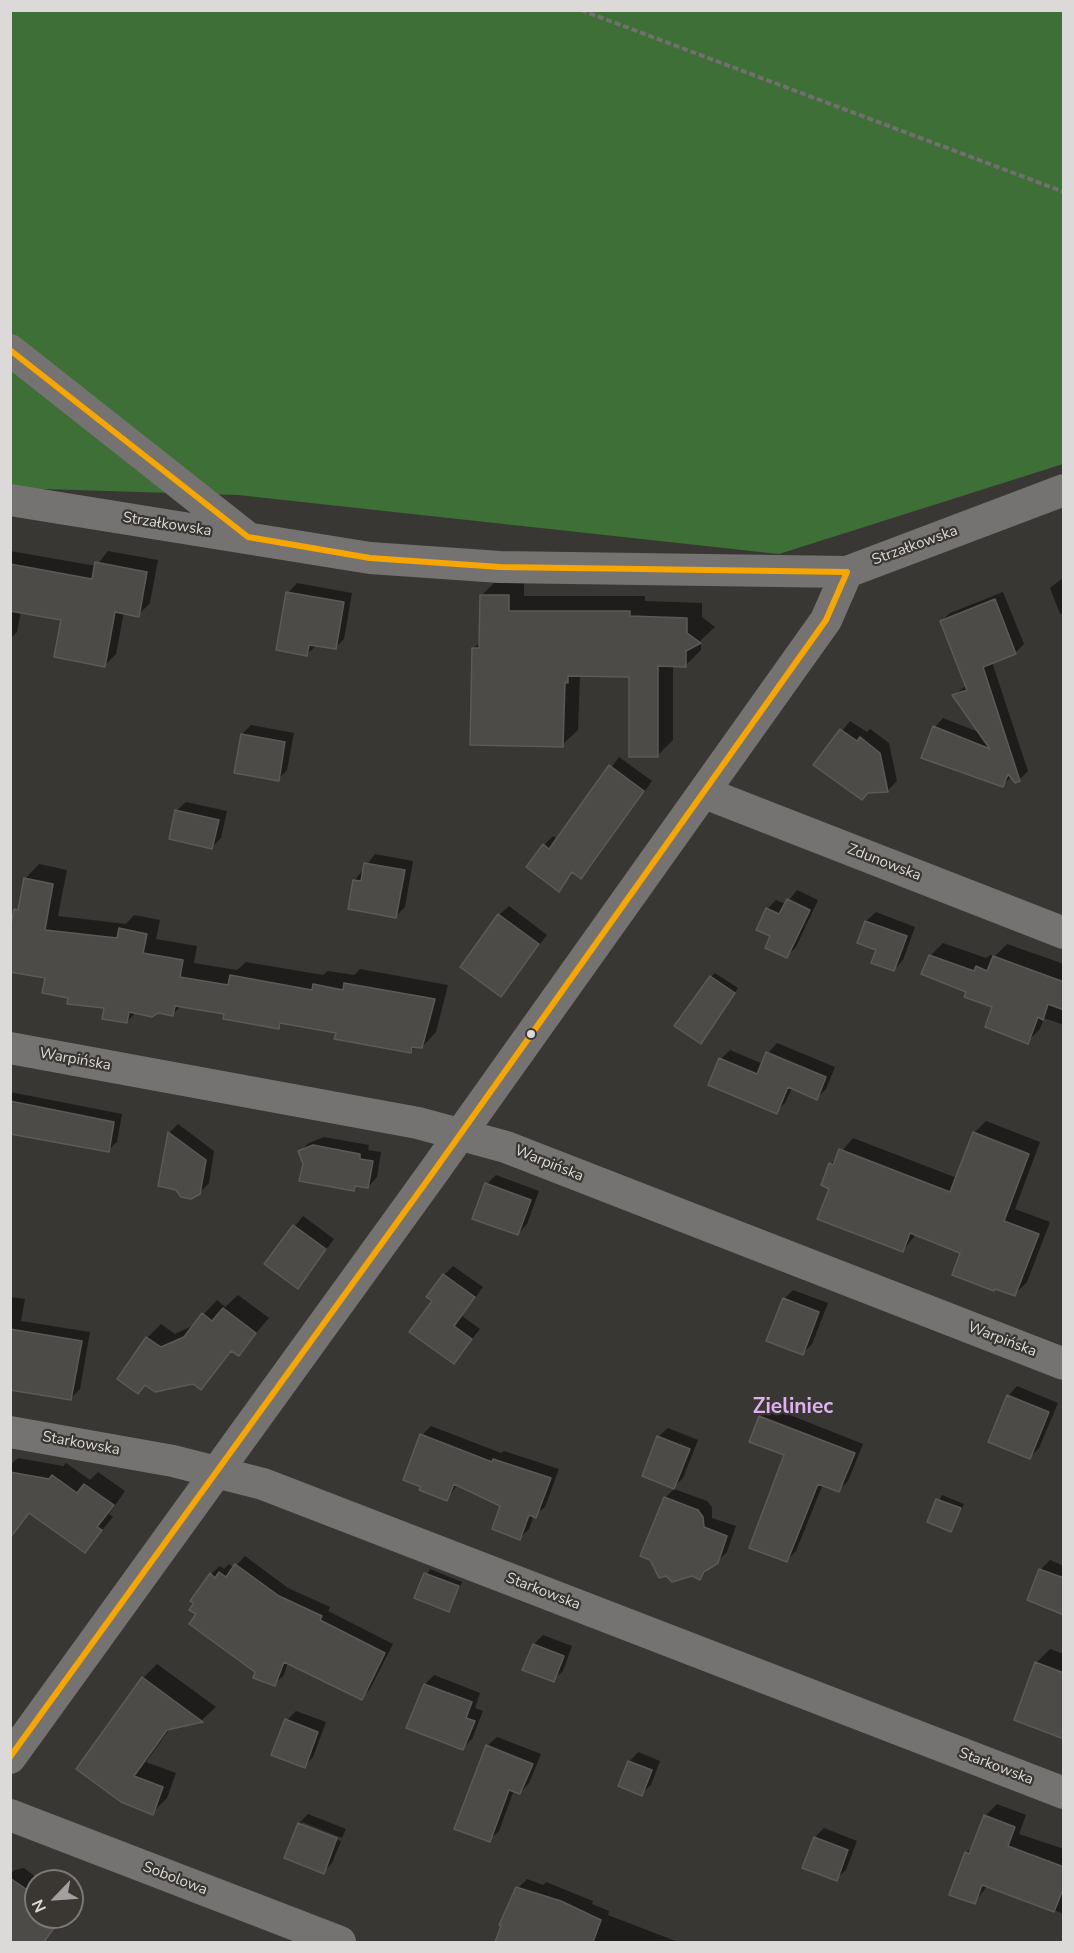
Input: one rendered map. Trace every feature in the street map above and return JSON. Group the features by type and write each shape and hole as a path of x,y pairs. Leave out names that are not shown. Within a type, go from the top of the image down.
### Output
{"street":[{"path":"10,350 77,400 248,537"},
{"name":"Strzałkowska","path":"10,500 370,558 500,567 847,572 1064,490"},
{"path":"10,1758 705,793 826,620 847,572"},
{"name":"Zdunowska","path":"705,793 1064,933"},
{"name":"Warpińska","path":"10,1048 418,1123 506,1147 1064,1364"},
{"name":"Starkowska","path":"10,1432 173,1461 274,1488 1064,1793"},
{"name":"Sobolowa","path":"10,1815 340,1942"}],"path":[{"path":"581,10 1064,192"}],"green space":[{"path":"11,11 1063,11 1063,464 779,554 238,495 11,488"}],"building":[{"path":"95,562 147,572 139,617 115,612 105,667 54,657 61,620 10,611 10,564 92,579"},
{"path":"286,592 344,602 336,649 309,645 307,656 276,650"},
{"path":"480,595 509,595 509,611 630,611 630,616 687,618 687,633 701,643 686,651 686,667 658,666 658,757 629,757 629,677 568,676 568,683 565,682 563,747 470,745 472,648 479,648"},
{"path":"995,599 1016,654 983,667 1020,781 1015,783 1008,774 1003,787 921,758 933,726 990,749 952,695 967,690 940,621"},
{"path":"840,729 857,741 860,737 880,753 888,792 868,793 862,800 813,765"},
{"path":"241,734 285,742 279,781 234,773"},
{"path":"609,765 644,791 581,879 572,872 559,892 526,867 543,844 549,849"},
{"path":"175,810 219,820 212,849 169,839"},
{"path":"364,863 405,870 396,918 348,909 353,880 361,881"},
{"path":"24,878 53,884 45,930 117,938 119,928 147,934 143,953 183,960 180,977 228,985 230,975 312,990 313,984 343,990 344,983 435,999 422,1048 412,1047 411,1053 334,1039 336,1033 280,1023 279,1029 223,1019 224,1014 175,1006 173,1016 158,1013 152,1017 129,1012 127,1023 102,1019 104,1008 67,1004 68,998 42,993 45,978 10,972 10,930 14,909 18,910"},
{"path":"787,899 810,910 787,958 765,948 770,936 756,930 766,908 779,914"},
{"path":"498,914 539,944 501,997 460,967"},
{"path":"865,921 907,936 894,971 871,963 876,950 857,943"},
{"path":"929,955 974,971 976,966 987,971 993,956 1064,982 1064,1010 1048,1004 1043,1020 1038,1017 1028,1044 985,1027 992,1007 964,997 966,992 921,974"},
{"path":"710,976 735,993 701,1044 674,1026"},
{"path":"766,1052 826,1077 817,1100 788,1087 777,1114 708,1085 719,1058 757,1074"},
{"path":"10,1101 114,1122 109,1152 10,1134"},
{"path":"168,1132 206,1160 200,1194 191,1199 181,1197 176,1190 158,1186"},
{"path":"973,1132 1029,1154 1004,1221 1039,1234 1015,1296 995,1289 994,1291 952,1275 960,1253 910,1233 903,1252 817,1219 829,1189 821,1185 829,1163 833,1165 839,1149 950,1192"},
{"path":"313,1145 360,1154 360,1159 373,1161 368,1188 355,1186 354,1191 299,1181 303,1164 298,1151"},
{"path":"485,1183 531,1200 518,1235 472,1219"},
{"path":"293,1225 326,1249 298,1289 264,1264"},
{"path":"443,1274 475,1297 454,1326 472,1339 454,1364 409,1332 432,1301 426,1297"},
{"path":"783,1298 819,1312 803,1355 766,1341"},
{"path":"223,1308 256,1333 239,1356 231,1351 201,1390 193,1384 155,1392 145,1385 138,1394 117,1379 146,1337 161,1347 184,1337 202,1313 212,1321"},
{"path":"10,1329 82,1341 71,1400 10,1390"},
{"path":"1007,1395 1049,1412 1030,1459 988,1442"},
{"path":"759,1416 855,1453 839,1492 818,1484 787,1562 749,1548 784,1455 749,1442"},
{"path":"420,1434 492,1462 493,1459 551,1478 536,1518 529,1515 520,1540 492,1529 500,1506 454,1484 447,1501 419,1490 421,1487 403,1480"},
{"path":"657,1436 690,1449 674,1489 642,1476"},
{"path":"10,1472 49,1479 52,1475 77,1493 84,1484 114,1505 97,1527 102,1530 85,1553 29,1513 10,1538"},
{"path":"664,1497 698,1510 703,1517 704,1527 727,1536 718,1563 704,1572 700,1580 692,1576 672,1582 666,1576 659,1578 650,1560 640,1556"},
{"path":"936,1499 961,1508 951,1532 927,1522"},
{"path":"235,1564 279,1596 322,1616 320,1620 385,1653 362,1700 284,1662 275,1686 253,1678 255,1672 189,1624 196,1614 189,1610 194,1603 190,1601 210,1573 215,1578 219,1572 226,1577"},
{"path":"1039,1569 1064,1578 1064,1615 1027,1600"},
{"path":"424,1573 459,1586 449,1612 414,1598"},
{"path":"533,1644 564,1656 554,1682 522,1670"},
{"path":"1035,1662 1064,1673 1064,1739 1014,1720"},
{"path":"142,1677 203,1722 167,1730 134,1776 163,1787 153,1815 121,1802 76,1769"},
{"path":"424,1684 472,1702 466,1718 475,1721 463,1750 406,1728"},
{"path":"285,1719 318,1732 305,1768 271,1755"},
{"path":"486,1745 533,1764 520,1794 509,1790 490,1842 454,1829"},
{"path":"628,1761 652,1770 642,1796 618,1786"},
{"path":"984,1815 1015,1827 1008,1846 1064,1867 1064,1887 1054,1912 982,1885 975,1904 949,1895 965,1852 969,1854"},
{"path":"298,1823 337,1838 324,1874 284,1858"},
{"path":"814,1837 848,1850 837,1881 802,1868"},
{"path":"10,1878 24,1888 24,1929 53,1929 44,1942 10,1942"},
{"path":"516,1887 561,1901 601,1920 593,1942 495,1942 501,1926 499,1925"}],"transit line":[{"path":"10,350 248,537 370,558 500,567 847,572"},
{"path":"10,1757 432,1174 826,620 847,572"}],"district":[{"name":"Zieliniec","path":"793,1408"}]}
